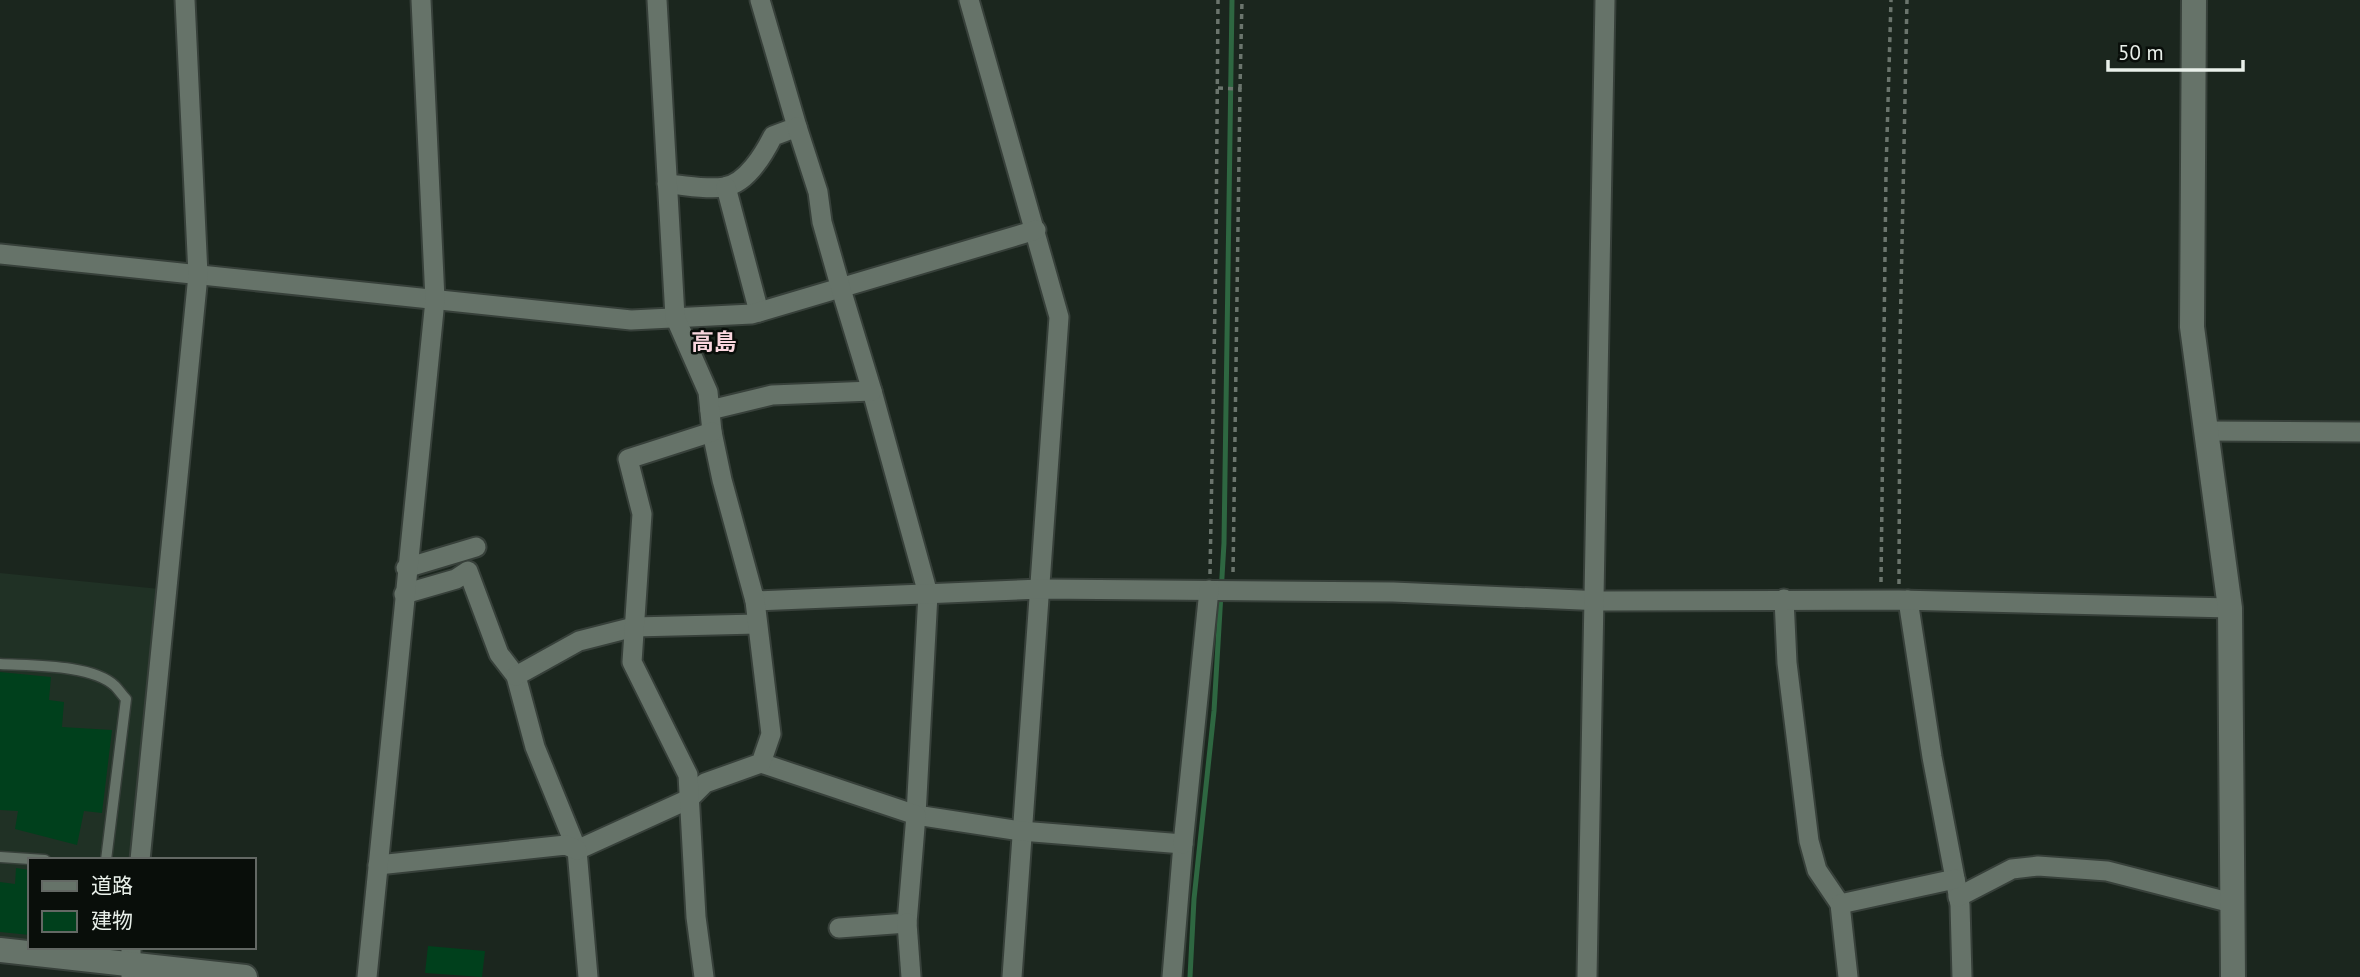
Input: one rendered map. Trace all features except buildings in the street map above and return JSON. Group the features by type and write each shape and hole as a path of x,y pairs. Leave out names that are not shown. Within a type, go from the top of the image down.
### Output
{"street":[{"path":"140,858 198,275 186,0"},
{"path":"367,977 435,300 421,0"},
{"path":"657,0 674,317 708,392 712,432 722,480 755,601 771,734 761,763"},
{"path":"760,0 818,192 821,222 872,391 928,594 916,815 907,923 911,977"},
{"path":"968,0 1059,317 1012,977"},
{"path":"1587,977 1605,0"},
{"path":"2194,0 2192,327 2230,608 2234,977"},
{"path":"667,184 726,187 734,184 765,152 773,136 797,127"},
{"path":"726,187 759,312"},
{"path":"0,254 631,320 759,312 1036,230"},
{"path":"709,410 772,396 872,391"},
{"path":"2206,431 2360,432"},
{"path":"704,977 696,916 688,775 632,662 642,514 628,459 712,432"},
{"path":"406,568 477,547"},
{"path":"404,594 456,579 468,571 499,654 516,676 535,747 577,850 588,977"},
{"path":"755,601 1041,589 1393,592 1593,601 1896,600 2230,608"},
{"path":"1172,977 1209,590"},
{"path":"1784,599 1787,663 1809,841 1817,870 1840,904 1848,977"},
{"path":"1896,600 1933,757 1957,888 1962,977"},
{"path":"516,676 579,640 634,627 757,624"},
{"path":"377,865 566,845 577,850 689,799 705,783 761,763 916,815 1021,831 1183,844"},
{"path":"1840,904 1957,888 2012,869 2038,866 2107,871 2232,903"},
{"path":"839,928 907,923"},
{"path":"0,950 245,977"}],"lane":[{"path":"0,664 74,670 99,677 114,685 126,699 106,858"},
{"path":"0,857 28,859"}],"path":[{"path":"1209,590 1218,0"},
{"path":"1232,590 1242,0"},
{"path":"1891,0 1885,185 1896,600"},
{"path":"1896,600 1908,0"},
{"path":"1218,88 1240,89"}],"shaded area":[{"path":"0,573 160,589 133,858 28,858 28,943 0,940"}],"waterway":[{"path":"1190,977 1194,899 1214,711 1224,543 1232,0"}],"district":[{"name":"高島","path":"714,341"}]}
